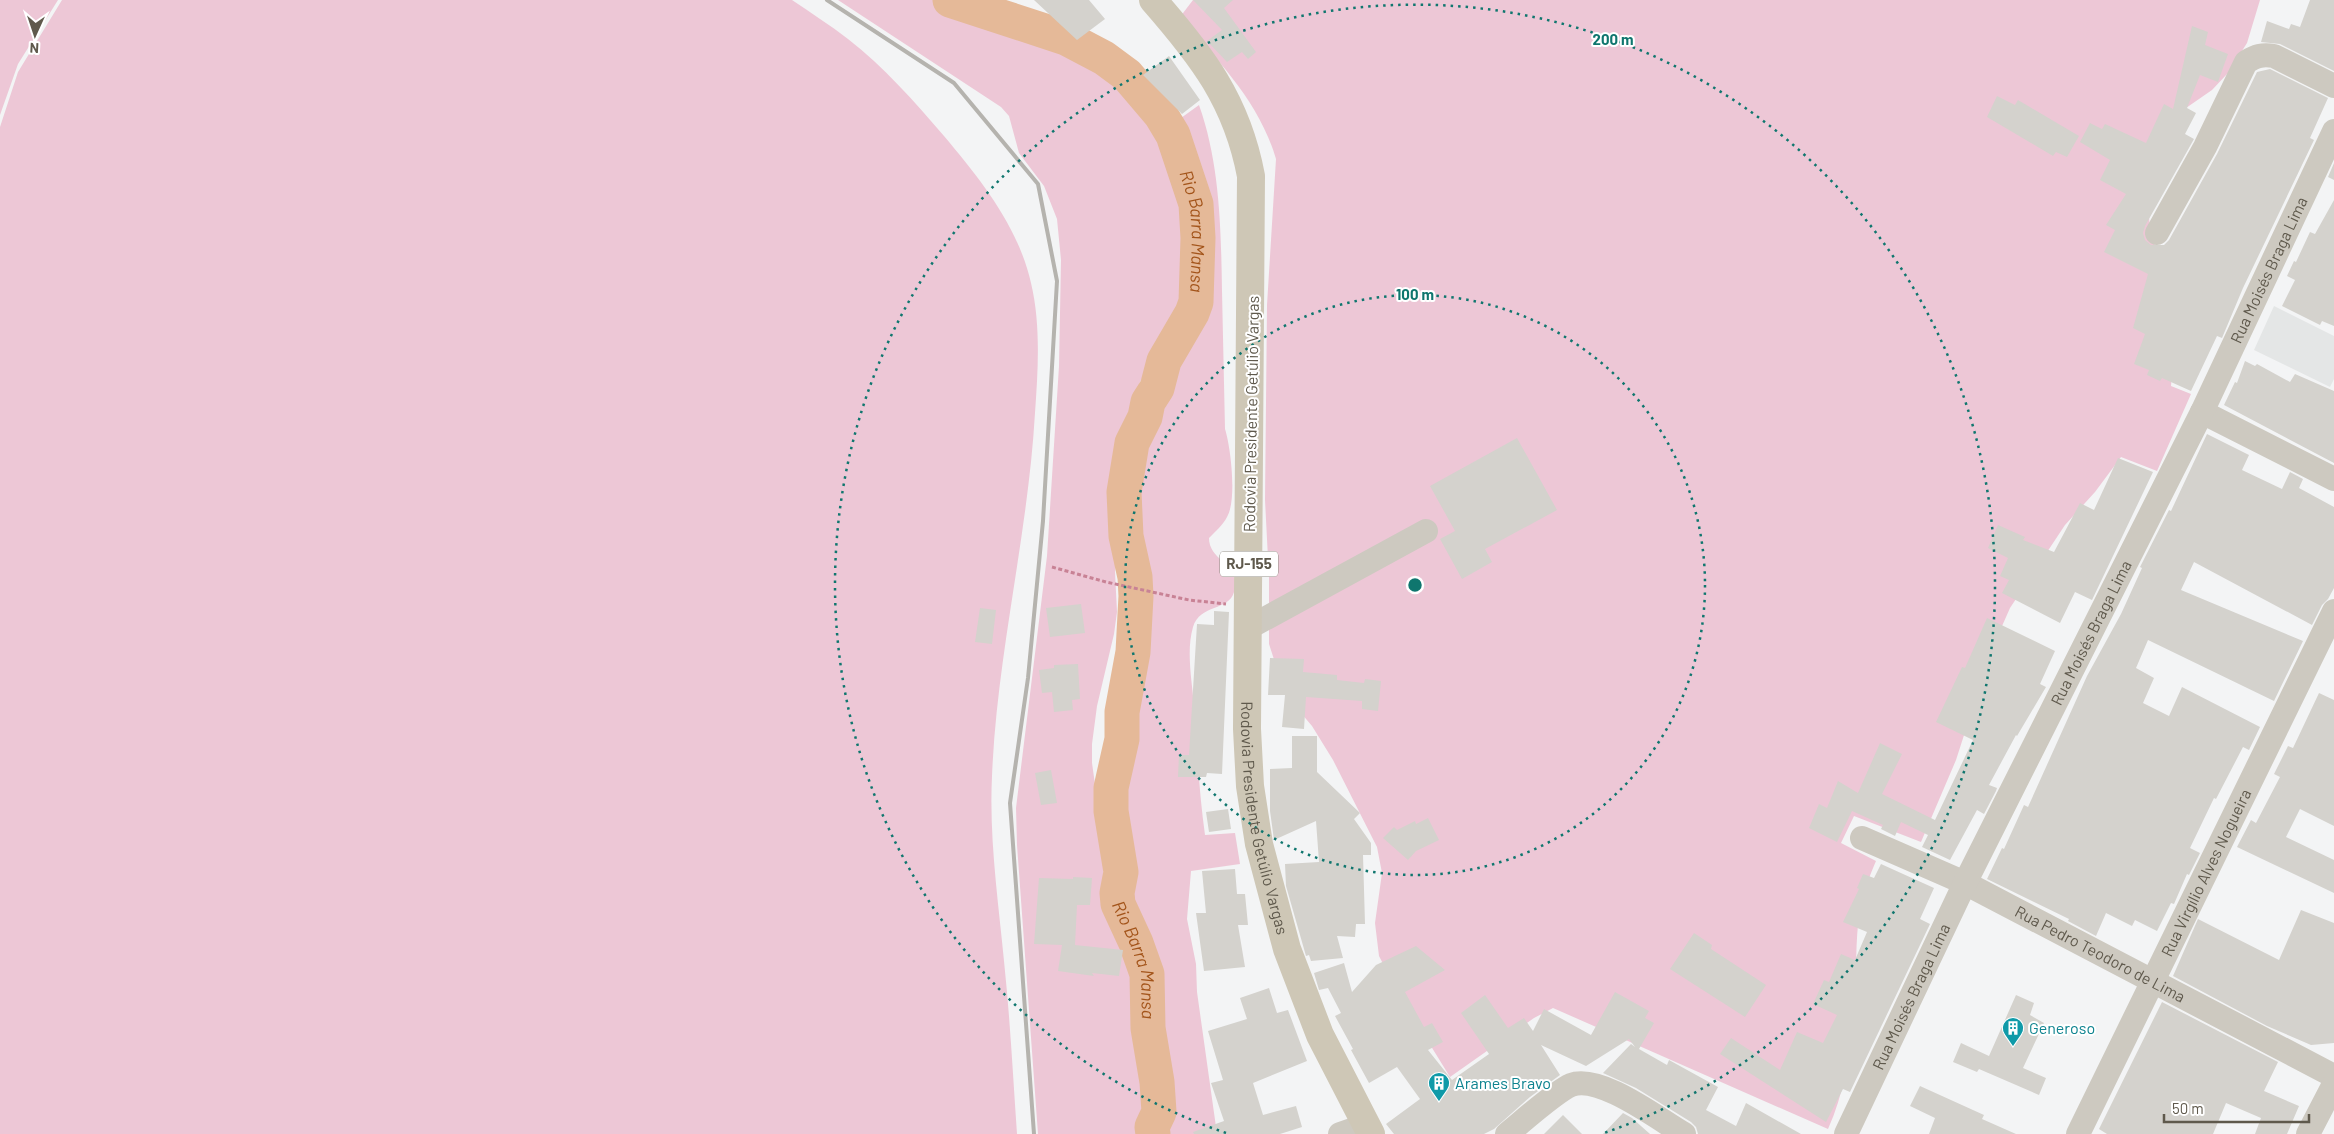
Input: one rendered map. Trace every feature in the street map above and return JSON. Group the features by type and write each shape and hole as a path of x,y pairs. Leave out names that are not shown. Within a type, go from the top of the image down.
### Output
{"main road":[{"name":"Rodovia Presidente Getúlio Vargas","path":"1153,0 1189,41 1219,85 1246,146 1251,176 1248,617 1250,786 1259,844 1287,949 1320,1035 1369,1130"}],"street":[{"path":"2157,233 2205,147 2246,62 2256,56 2274,56 2334,86"},
{"name":"Rua Moisés Braga Lima","path":"1846,1134 1965,883 2202,412 2334,131"},
{"path":"2202,412 2334,478"},
{"path":"1248,617 1426,531"},
{"name":"Rua Virgílio Alves Nogueira","path":"2078,1134 2334,611"},
{"name":"Rua Pedro Teodoro de Lima","path":"1862,838 1965,883 2334,1076"},
{"path":"1507,1134 1571,1086 1587,1083 1606,1087 1684,1134"},
{"path":"2308,1134 2334,1084"},
{"path":"1340,1134 1369,1130"}],"path":[{"path":"1052,567 1106,582 1189,600 1248,617"}],"shaded area":[{"path":"0,0 58,0 18,64 0,115"},
{"path":"62,0 792,0 841,34 874,61 910,97 944,136 984,187 1008,223 1025,262 1031,283 1036,315 1038,364 1031,459 1000,685 991,799 1017,1134 0,1134 0,127 18,72"},
{"path":"838,0 941,0 1103,73 1138,99 1152,122 1164,148 1182,205 1190,258 1190,280 1186,295 1177,317 1140,382 1116,451 1113,487 1118,542 1115,572 1117,612 1114,634 1097,706 1092,744 1092,763 1102,834 1105,903 1118,930 1131,947 1137,961 1137,1019 1147,1057 1153,1101 1145,1134 1038,1134 1016,808 1047,556 1059,366 1061,260 1057,219 1044,186 1019,153 1009,116 1001,107"},
{"path":"1193,0 2260,0 2247,43 2228,73 2212,90 2173,117 2148,200 2150,232 2177,309 2171,386 2191,394 2157,471 2121,457 2095,492 2065,525 2010,608 1991,651 1956,760 1921,842 1854,816 1841,843 1876,861 1865,890 1860,911 1857,934 1854,1008 1844,1079 1840,1097 1828,1129 1553,1008 1534,1018 1450,1077 1397,991 1379,956 1375,923 1382,873 1377,847 1333,760 1312,726 1290,700 1269,644 1269,578 1265,500 1267,305 1276,159 1269,138 1248,100 1223,66 1180,17"},
{"path":"1144,80 1181,118 1199,105 1211,150 1220,220 1225,429 1231,461 1232,499 1227,517 1209,538 1210,546 1229,568 1235,582 1231,598 1202,614 1197,620 1191,636 1190,656 1205,835 1235,833 1240,864 1191,871 1187,919 1196,964 1197,992 1217,1134 1167,1134 1147,949 1126,907 1132,868 1127,800 1128,766 1148,599 1134,485 1139,462 1151,426 1204,305 1210,276 1211,257 1208,216 1193,158 1177,126"},
{"path":"2274,306 2334,336 2334,379 2330,387 2254,350"}],"building":[{"path":"1034,0 1089,0 1105,19 1077,40"},
{"path":"1193,0 1233,0 1224,8 1256,52 1248,59 1242,52 1227,62 1207,41 1222,30"},
{"path":"2310,0 2334,0 2334,71 2280,44 2261,42 2267,21 2289,29 2291,24 2300,27"},
{"path":"2192,26 2208,32 2205,45 2228,54 2218,82 2200,75 2187,108 2196,113 2185,134 2194,139 2145,226 2143,233 2145,240 2151,245 2164,245 2169,240 2217,154 2257,72 2270,69 2328,98 2310,138 2314,140 2243,288 2222,338 2217,336 2191,391 2162,378 2160,381 2147,375 2149,370 2134,364 2145,334 2133,328 2148,274 2104,252 2115,230 2106,225 2126,194 2100,180 2110,160 2080,142 2090,123 2102,129 2105,124 2146,143 2164,104 2173,109"},
{"path":"1169,56 1200,100 1182,114 1143,75"},
{"path":"1997,96 2015,105 2018,100 2079,136 2067,157 2056,152 2053,156 1987,117"},
{"path":"2334,163 2334,180 2328,177"},
{"path":"2334,200 2334,326 2322,321 2320,325 2282,306 2295,280 2287,276 2294,261 2296,262 2310,232 2315,234"},
{"path":"2245,361 2255,366 2257,364 2290,382 2295,374 2334,391 2334,463 2224,405 2235,382 2237,383"},
{"path":"2207,434 2249,455 2242,470 2282,489 2290,472 2303,479 2299,488 2334,507 2334,588 2322,605 2312,625 2194,562 2181,590 2303,641 2274,701 2148,640 2136,668 2154,678 2143,703 2169,716 2182,687 2260,727 2249,750 2243,747 2216,799 2214,798 2190,848 2200,853 2189,875 2187,874 2174,904 2171,903 2157,931 2135,920 2132,926 2106,913 2096,936 2068,921 2069,919 1987,879 2002,848 2004,849 2024,805 2028,807 2087,676 2121,614 2142,568 2140,567 2169,510 2171,511"},
{"path":"1517,438 1557,510 1485,549 1492,562 1462,579 1440,539 1455,531 1430,486"},
{"path":"2118,458 2153,472 2092,600 2075,592 2060,623 2002,593 2009,580 2000,576 2008,558 1988,548 1998,525 2025,537 2023,540 2054,552 2080,503 2094,510"},
{"path":"1081,604 1085,633 1050,637 1046,608"},
{"path":"980,608 996,610 992,644 975,642"},
{"path":"1214,611 1229,612 1222,774 1207,773 1206,777 1178,777 1179,755 1189,755 1197,624 1214,625"},
{"path":"1987,618 2055,651 2040,684 2046,687 2016,735 1989,785 1997,788 1996,791 1984,814 1977,810 1950,860 1922,847 1928,835 1901,822 1895,836 1881,829 1883,825 1852,811 1837,842 1809,828 1819,804 1827,808 1838,781 1858,793 1880,743 1902,754 1882,794 1935,820 1973,740 1936,722 1962,667 1965,668"},
{"path":"1270,658 1304,659 1303,672 1337,675 1337,680 1364,683 1365,679 1381,681 1378,711 1362,709 1362,701 1306,697 1304,729 1282,727 1285,695 1268,695"},
{"path":"1078,664 1080,699 1072,700 1073,710 1054,712 1052,692 1042,693 1039,670 1054,668 1054,665"},
{"path":"2319,693 2334,700 2334,826 2300,809 2286,837 2334,860 2334,893 2237,847 2251,820 2256,823 2280,777 2274,774 2288,746 2293,748"},
{"path":"1292,736 1317,736 1317,772 1360,813 1354,819 1371,843 1371,855 1363,855 1365,924 1356,924 1355,937 1337,936 1343,958 1311,961 1309,955 1306,956 1286,886 1285,864 1319,862 1316,821 1274,840 1270,811 1270,769 1292,768"},
{"path":"1051,770 1057,803 1041,805 1035,773"},
{"path":"1228,809 1231,829 1209,832 1206,812"},
{"path":"1428,818 1439,840 1416,851 1408,860 1383,838 1394,827 1397,830 1415,821 1416,824"},
{"path":"1881,864 1934,888 1920,919 1930,924 1850,1092 1843,1089 1826,1122 1720,1054 1731,1038 1780,1070 1797,1032 1823,1043 1837,1015 1813,1004 1824,980 1829,982 1841,954 1855,960 1867,932 1843,922 1859,889 1857,888 1863,874 1874,878"},
{"path":"1235,869 1237,894 1245,894 1248,925 1238,925 1245,967 1204,971 1196,913 1206,913 1202,871"},
{"path":"1073,877 1092,878 1090,905 1077,905 1075,945 1123,950 1119,976 1092,973 1094,976 1058,971 1062,945 1034,944 1039,878 1073,879"},
{"path":"2301,910 2334,923 2334,1043 2311,1045 2267,1026 2173,976 2198,919 2279,960"},
{"path":"1694,933 1712,945 1711,949 1766,985 1745,1017 1670,969"},
{"path":"1416,946 1445,970 1405,992 1424,1027 1432,1023 1443,1042 1428,1050 1452,1080 1489,1054 1461,1013 1485,995 1508,1028 1524,1018 1533,1031 1544,1009 1591,1035 1615,992 1649,1011 1645,1018 1654,1023 1639,1049 1667,1065 1669,1060 1718,1087 1706,1110 1736,1126 1746,1103 1801,1134 1698,1134 1696,1127 1691,1122 1636,1088 1603,1073 1631,1044 1635,1047 1629,1039 1586,1066 1541,1045 1560,1075 1530,1097 1494,1129 1484,1134 1394,1134 1386,1124 1420,1099 1397,1067 1369,1083 1335,1016 1341,1013 1328,988 1319,990 1314,973 1344,963 1352,992 1376,965"},
{"path":"1269,988 1277,1013 1288,1010 1307,1061 1253,1083 1263,1115 1296,1106 1302,1127 1280,1134 1194,1134 1193,1132 1224,1121 1211,1083 1223,1080 1208,1031 1247,1019 1240,998"},
{"name":"Generoso","path":"2016,995 2034,1003 2030,1015 2044,1023 2023,1068 2046,1078 2039,1095 1979,1069 1977,1072 1953,1062 1961,1043 1989,1056"},
{"path":"2162,1002 2278,1062 2264,1091 2299,1106 2287,1134 2255,1134 2261,1118 2226,1103 2213,1134 2107,1134 2099,1129"},
{"path":"1920,1086 1984,1115 1982,1119 2016,1134 1929,1134 1935,1118 1910,1106"},
{"path":"1623,1113 1632,1118 1650,1134 1603,1134"},
{"path":"1563,1115 1582,1134 1544,1134"}],"waterway":[{"name":"Rio Barra Mansa","path":"950,0 1066,38 1104,58 1127,75 1161,115 1173,135 1196,204 1198,238 1196,302 1192,313 1164,361 1157,388 1148,402 1145,417 1132,443 1124,492 1126,536 1135,577 1136,596 1133,652 1122,712 1122,739 1111,788 1111,811 1121,872 1117,893 1118,904 1136,943 1147,974 1148,1028 1157,1082 1159,1112 1152,1127 1153,1134"},
{"name":"Rio Barra Mansa","path":"974,0 974,9"}],"railway":[{"path":"827,0 954,83 1038,184 1057,281 1043,521 1028,678 1010,803 1034,1134"}],"place":[{"name":"Generoso","path":"2013,1047"},
{"name":"Arames Bravo","path":"1439,1102"}]}
